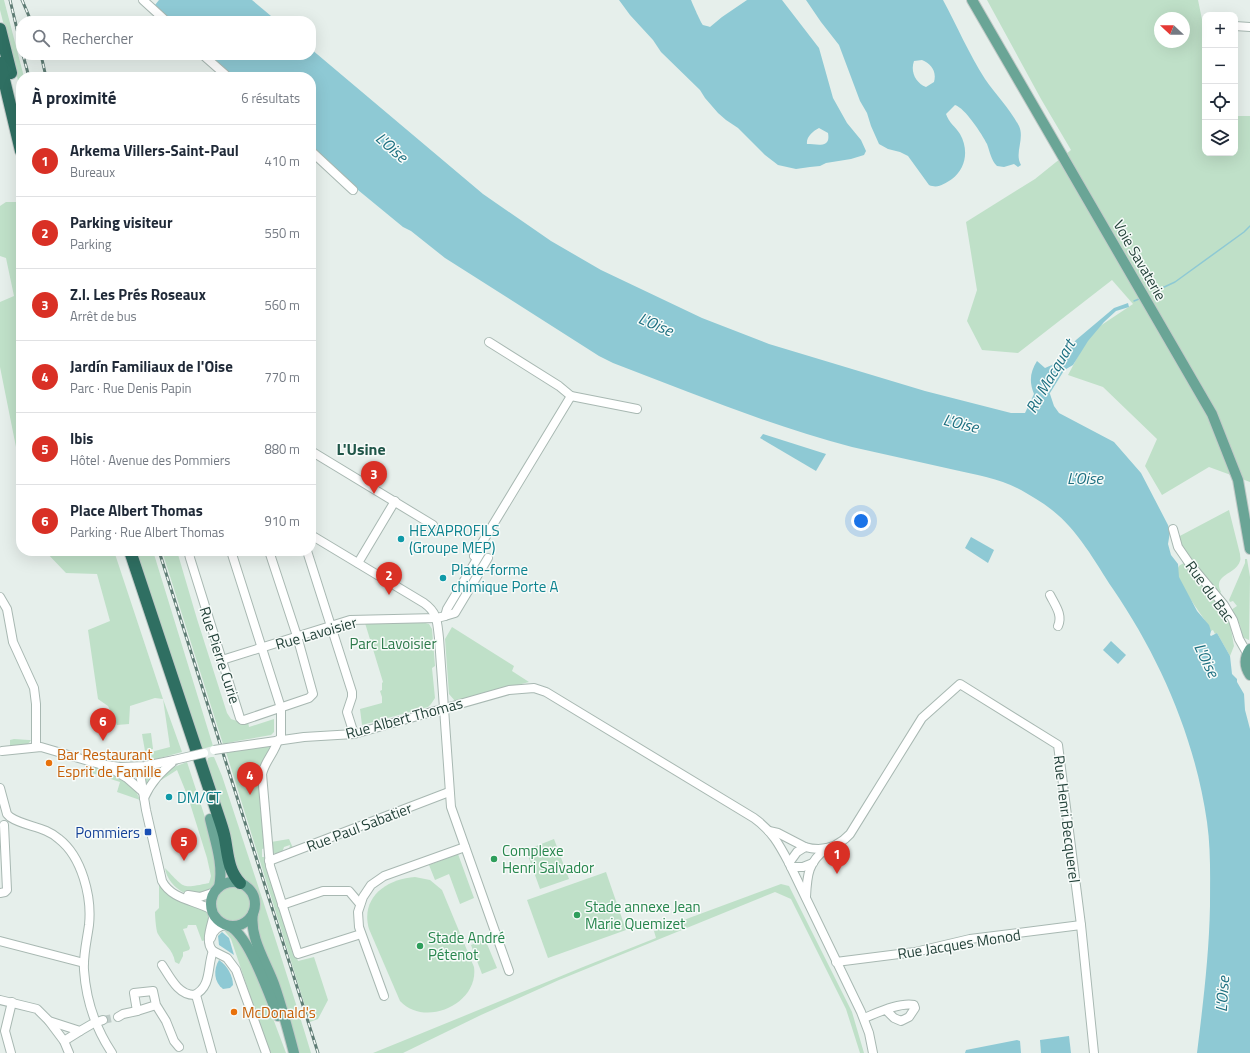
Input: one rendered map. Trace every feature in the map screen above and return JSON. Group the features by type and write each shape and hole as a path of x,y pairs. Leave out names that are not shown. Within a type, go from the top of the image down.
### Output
{"highway":[{"path":"0,29 16,96"},
{"path":"0,63 16,130"},
{"path":"124,556 210,819"},
{"path":"132,556 220,821 225,837 232,873 240,883"}],"main road":[{"name":"Voie Savaterie","path":"972,0 1212,414 1238,480 1250,548"},
{"path":"1249,651 1245,665 1250,675"},
{"path":"210,819 221,878 212,901 213,912 219,920 238,931 246,944 267,989 293,1053"},
{"path":"217,890 229,882 240,883 248,887 253,894 255,905 252,922 254,934 275,988 293,1053"},
{"path":"228,925 238,925 244,923 253,913"}],"street":[{"path":"143,0 161,16"},
{"path":"1238,26 1250,27"},
{"path":"209,60 222,72"},
{"path":"316,157 353,190"},
{"path":"489,342 559,386 571,396 636,409"},
{"path":"510,971 453,816 449,792 444,709 441,617 482,555 571,396"},
{"path":"316,454 433,525"},
{"path":"358,563 395,501"},
{"name":"Rue du Bac","path":"1173,529 1178,547 1189,563 1224,605 1233,620 1239,639 1249,651"},
{"path":"316,538 424,603 441,617"},
{"path":"441,617 455,613 482,555"},
{"name":"Rue Pierre Curie","path":"190,556 242,720 309,698 313,694 297,636"},
{"path":"233,556 281,708 280,740 265,765 262,777 269,861 272,875 298,954 360,934"},
{"path":"272,556 297,636"},
{"path":"309,556 352,692 352,697 347,712 354,734"},
{"path":"1050,595 1059,614 1060,620 1058,626"},
{"path":"0,597 7,609 14,642 34,688 36,699 36,747"},
{"name":"Rue Lavoisier","path":"222,660 297,636 358,619 441,617"},
{"name":"Rue Henri Becquerel","path":"828,848 845,840 853,832 922,718 960,684 1058,745 1081,925 1094,1053"},
{"name":"Rue Albert Thomas","path":"1,751 36,747 104,765 120,768 139,767 227,748 280,740 354,734 509,690 527,688 540,690 562,702 747,814 769,830"},
{"path":"143,795 154,779 174,760"},
{"path":"104,765 128,778 143,795"},
{"path":"139,767 143,795 164,884 173,894 213,912 209,930 212,948 227,958 236,970 266,1053"},
{"path":"0,788 7,814 13,819 53,834 64,844 76,860 85,884 89,907 89,925 84,963 87,993 100,1021 112,1053"},
{"name":"Rue Paul Sabatier","path":"269,861 449,792"},
{"path":"0,893 8,890 2,826 13,819"},
{"path":"769,830 778,833 804,847 813,849 828,848"},
{"path":"769,830 790,865 864,1018 873,1053"},
{"path":"384,996 360,934 358,919 360,904 367,891 381,878 465,847"},
{"path":"790,865 797,852 804,847"},
{"path":"790,865 804,867 814,861 828,848"},
{"path":"806,897 807,876 814,861 813,849"},
{"path":"160,872 171,885 183,893 197,897 206,896 217,890"},
{"path":"282,905 330,891 349,891 360,904"},
{"path":"196,995 202,988 210,970 209,962 213,931 218,927 228,925"},
{"name":"Rue Jacques Monod","path":"836,962 915,952 970,940 1081,925"},
{"path":"0,941 84,963"},
{"path":"162,965 179,988 187,994 196,995"},
{"path":"137,1011 134,993 153,991 156,1005 166,1021 174,1042 179,1047"},
{"path":"196,995 212,1053"},
{"path":"0,1000 12,1002 37,1010 49,1021 64,1041 69,1053"},
{"path":"11,1053 5,1032 12,1002"},
{"path":"118,1017 123,1014 156,1005"},
{"path":"864,1018 886,1010"},
{"path":"49,1021 80,1031"},
{"path":"64,1041 100,1021"}],"green space":[{"path":"0,0 4,0 16,46 16,60 20,60 23,72 16,72 0,10"},
{"path":"987,0 1198,0 1202,19 1202,156 1238,156 1238,116 1250,116 1250,482 1209,467 1162,495 1145,466 1157,439 1103,387 1068,375 1091,332 1133,304 1112,280 1018,353 982,350 967,321 977,290 966,222 1035,179 1071,150 1041,99"},
{"path":"6,202 16,202 16,447 0,367 0,302 14,296 6,258 0,256 0,206"},
{"path":"1229,510 1240,554 1240,560 1238,566 1222,578 1219,586 1221,592 1219,594 1208,592 1227,616 1230,623 1234,646 1230,656 1217,633 1215,634 1213,630 1211,631 1184,589 1178,572 1179,566 1190,560 1176,538"},
{"path":"50,556 116,556 163,699 155,698 130,706 129,724 117,725 108,706 98,699 88,630 110,621 97,574 66,573"},
{"path":"139,556 155,556 213,746 202,749"},
{"path":"164,556 178,556 227,713 231,719 243,723 248,722 249,727 274,719 274,732 271,735 223,744"},
{"path":"1245,559 1247,559 1250,577 1249,640 1242,637 1240,625 1231,610 1237,606 1233,601 1230,602 1229,600 1245,563"},
{"name":"Parc Lavoisier","path":"422,622 429,624 432,629 435,666 432,668 435,698 428,707 362,725 360,709 382,703 380,691 382,690 383,682 365,623"},
{"path":"452,627 514,666 512,671 529,682 455,701 449,694 445,639"},
{"path":"163,699 182,752 149,761 147,753 170,747"},
{"path":"151,733 153,749 145,751 142,734"},
{"path":"10,740 31,740 25,745 10,747"},
{"path":"271,746 263,762 266,848 262,849 262,857 267,857 268,871 298,961 314,957 328,1000 318,1019 310,1022 226,752"},
{"path":"214,757 222,776 311,1053 300,1053 273,968 266,956 254,922 260,905 259,896 252,884 239,876 232,855 226,821 207,762 208,758"},
{"path":"187,762 215,848 218,867 215,885 211,891 205,895 187,894 181,891 169,879 165,868 180,883 188,886 209,883 211,876 188,797 177,770 155,784 174,767"},
{"path":"164,766 146,787 146,770"},
{"path":"95,767 109,771 122,778 133,787 140,800 117,792 120,782 92,773"},
{"path":"289,839 293,848 289,850 290,845 284,847 282,853 277,855 272,852 271,842"},
{"path":"554,839 569,879 540,889 526,850"},
{"path":"458,854 474,898 460,904 449,874 435,880 429,865"},
{"name":"Stade annexe Jean Marie Quemizet","path":"606,872 626,930 548,958 527,900"},
{"path":"415,877 430,880 442,890 474,967 473,980 468,992 459,1001 448,1008 436,1012 423,1012 411,1009 400,1001 369,929 367,918 368,908 372,899 385,886 404,879"},
{"path":"159,883 208,912 209,917 206,940 202,941 196,925 188,925 187,928 183,929 190,948 189,950 183,952 183,956 179,964 175,962 170,950 157,933 155,912 159,908"},
{"path":"781,884 789,886 852,1012 864,1053 860,1053 846,1009 791,899 775,892 559,980 481,1015 403,1053 373,1053 656,938 654,931"},
{"path":"233,887 245,892 250,904 245,916 233,921 221,916 216,904 221,892"},
{"path":"223,929 233,931 251,960 286,1053 271,1053 263,1034 231,939"},
{"path":"485,939 497,968 482,974 471,945"}],"water":[{"path":"159,0 252,0 271,16 167,16 155,5"},
{"path":"619,0 691,0 703,25 710,27 747,0 782,0 819,48 833,98 847,123 861,140 866,151 864,155 851,159 826,163 820,166 796,169 778,165 765,155 738,128 718,113 700,90 661,52 653,40 630,15","holes":["819,128 828,133 828,138 825,144 807,144 810,134"]},
{"path":"806,0 943,0 968,50 985,79 1019,126 1021,136 1019,160 1021,165 1018,167 1014,164 1004,167 997,166 992,159 987,144 977,128 964,111 955,105 946,114 963,140 965,146 965,158 957,175 952,179 938,186 929,185 908,156 879,144 867,113 860,101 839,45","holes":["922,60 931,66 935,74 934,82 926,87 919,83 913,73 914,61"]},
{"name":"L’Oise","path":"316,53 483,194 551,241 601,270 702,318 769,344 925,391 1011,413 1025,413 1034,394 1031,385 1031,377 1037,361 1045,368 1068,358 1069,348 1076,340 1114,308 1128,303 1129,307 1116,311 1104,322 1088,341 1073,365 1042,383 1050,394 1054,406 1059,413 1114,442 1141,473 1168,525 1170,532 1168,544 1171,555 1178,564 1179,577 1197,611 1209,625 1211,631 1210,635 1211,636 1217,633 1230,656 1232,674 1237,679 1237,682 1244,694 1245,710 1250,729 1250,1053 1197,1053 1207,962 1210,906 1210,864 1207,822 1194,760 1173,700 1146,643 1130,615 1086,547 1061,518 1044,504 1021,490 997,480 822,439 702,397 613,363 599,356 445,258 411,231 403,227 358,190 316,150 316,72 229,72 216,60 316,60"},
{"path":"763,434 826,454 816,471 760,438"},
{"path":"971,537 994,550 988,563 965,548"},
{"path":"1111,641 1126,655 1118,664 1103,650"},
{"path":"222,932 229,938 234,955 219,945 218,936"},
{"path":"219,960 225,965 231,974 233,985 230,988 223,989 216,979 215,972"},
{"path":"1069,1036 1071,1053 1041,1053 1040,1040"},
{"path":"1017,1040 1020,1041 1021,1053 965,1053 966,1050"}],"waterway":[{"name":"Ru Macquart","path":"1160,289 1175,282 1244,232 1250,226"},
{"name":"Ru Macquart","path":"1134,301 1139,299"},
{"name":"Ru Macquart","path":"1049,393 1064,369"}],"tunnel":[{"path":"103,1020 118,1017"}],"railway":[{"path":"10,0 16,25"},
{"path":"22,0 29,16"},
{"path":"24,60 28,72"},
{"path":"42,60 45,72"},
{"path":"161,556 318,1053"}],"place":[{"name":"Z.I. Les Prés Roseaux","path":"374,494"},
{"name":"HEXAPROFILS (Groupe MEP)","path":"401,539"},
{"name":"Plate-forme chimique Porte A","path":"443,578"},
{"name":"Parking visiteur","path":"389,595"},
{"name":"Place Albert Thomas","path":"103,741"},
{"name":"Bar Restaurant Esprit de Famille","path":"49,763"},
{"name":"Jardín Familiaux de l'Oise","path":"250,795"},
{"name":"DM/CT","path":"169,797"},
{"name":"Pommiers","path":"148,832"},
{"name":"Complexe Henri Salvador","path":"494,859"},
{"name":"Ibis","path":"184,861"},
{"name":"Arkema Villers-Saint-Paul","path":"837,874"},
{"name":"Stade annexe Jean Marie Quemizet","path":"577,915"},
{"name":"Stade André Pétenot","path":"420,946"},
{"name":"McDonald's","path":"234,1012"}],"district":[{"name":"L'Usine","path":"361,449"}],"water label":[{"name":"L'Oise","path":"392,147"},
{"name":"L'Oise","path":"656,324"},
{"name":"L'Oise","path":"961,423"},
{"name":"L'Oise","path":"1207,660"},
{"name":"L'Oise","path":"1222,994"}]}
